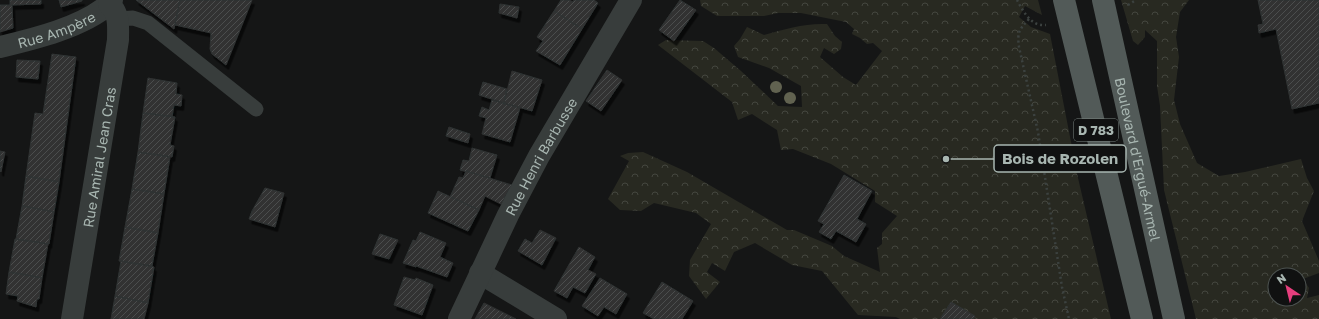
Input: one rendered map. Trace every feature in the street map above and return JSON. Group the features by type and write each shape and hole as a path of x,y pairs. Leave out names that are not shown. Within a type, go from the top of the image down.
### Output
{"main road":[{"name":"Boulevard d'Ergué-Armel","path":"1105,8 1174,319"},
{"name":"D 783","path":"1067,12 1142,319"}],"street":[{"name":"Rue Henri Barbusse","path":"459,319 508,215 539,156 632,0"},
{"name":"Rue Ampère","path":"0,47 42,36 113,8"},
{"name":"Rue Amiral Jean Cras","path":"72,319 118,40 113,8"},
{"path":"480,273 556,319"}],"lane":[{"path":"113,8 133,18 148,23 256,109"}],"path":[{"path":"1017,0 1029,19 1038,25 1046,25"},
{"path":"1029,19 1019,30 1017,37 1038,132 1062,287 1069,319"}],"green space":[{"path":"700,0 1038,0 1042,15 1025,6 1019,17 1031,27 1050,34 1078,178 1111,319 900,319 896,317 858,315 822,271 792,265 755,243 734,252 725,271 712,263 707,272 720,282 706,299 689,276 690,260 711,224 696,213 654,203 641,211 620,210 608,199 629,161 620,156 628,153 643,152 687,172 787,230 794,230 832,246 844,256 880,272 877,248 882,244 882,233 897,216 875,202 875,191 831,164 793,149 781,150 777,130 752,114 738,120 732,102 658,45 666,40 703,41 714,48 741,71 778,106 802,107 801,86 769,68 738,57 734,46 747,27 764,35 803,25 827,24 835,36 842,42 841,49 834,54 824,48 820,57 843,77 856,85 882,51 873,43 867,44 852,34 854,29 846,22 801,13 778,13 764,16 717,16 701,6"},
{"path":"1121,0 1189,0 1180,12 1176,37 1179,57 1174,100 1180,124 1197,163 1219,176 1245,172 1301,159 1307,178 1314,191 1302,221 1319,261 1319,273 1307,278 1307,267 1267,267 1267,307 1307,307 1307,298 1319,295 1319,319 1196,319 1164,190 1160,106 1157,86 1157,41 1145,30 1145,37 1138,45 1133,41"},
{"path":"1307,285 1309,288 1307,298"}],"building":[{"path":"10,0 41,0 41,4 12,5 13,28 0,32 0,5 10,5"},
{"path":"59,0 82,0 82,1 61,7"},
{"path":"136,0 180,0 174,29"},
{"path":"180,0 252,0 226,65 212,54 210,49 211,33 175,25"},
{"path":"561,0 569,0 573,2 574,0 594,0 598,3 582,29 554,11"},
{"path":"680,0 696,10 674,41 659,30"},
{"path":"1258,0 1319,0 1319,103 1292,109 1276,29 1259,33 1258,25 1263,24"},
{"path":"500,4 519,7 517,18 499,13"},
{"path":"554,11 582,29 560,65 536,51 543,41 537,37"},
{"path":"52,54 76,57 59,182 26,176 35,113 43,114"},
{"path":"17,60 40,61 38,79 16,77"},
{"path":"607,70 622,80 601,111 586,101"},
{"path":"512,71 542,80 532,111 504,103"},
{"path":"148,78 177,83 176,94 182,95 181,106 174,105 172,117 143,113"},
{"path":"483,82 507,89 504,103 479,95"},
{"path":"492,100 520,108 510,142 482,134 486,118 479,116 482,107 489,110"},
{"path":"143,113 175,117 170,145 174,146 172,157 138,152"},
{"path":"449,127 470,134 468,143 446,136"},
{"path":"472,148 497,155 490,178 460,170 463,160 469,161"},
{"path":"0,151 5,152 1,172 0,171"},
{"path":"138,152 170,157 164,194 132,189"},
{"path":"466,171 512,185 501,204 485,196 479,210 450,197 459,177 463,178"},
{"path":"844,175 872,191 857,219 866,224 856,242 836,231 831,239 819,232 824,224 818,221"},
{"path":"26,176 59,182 54,212 22,206"},
{"path":"265,188 284,193 275,227 249,219"},
{"path":"132,189 164,194 158,233 125,227"},
{"path":"438,191 479,210 468,231 428,213"},
{"path":"22,206 54,212 49,244 16,239"},
{"path":"125,227 158,233 152,266 119,261"},
{"path":"540,230 556,238 542,265 518,251 525,239 532,243"},
{"path":"420,232 446,243 440,257 453,263 447,277 403,263 413,240 416,241"},
{"path":"380,234 398,240 389,259 372,254"},
{"path":"15,239 48,244 42,278 9,272"},
{"path":"579,247 595,257 588,270 596,274 585,293 573,287 567,298 554,291"},
{"path":"121,261 154,267 148,303 115,296"},
{"path":"9,272 42,278 39,299 37,299 36,307 17,301 18,296 6,294"},
{"path":"404,277 415,280 416,278 433,285 422,315 394,305"},
{"path":"600,278 627,294 616,314 604,307 598,316 582,306"},
{"path":"662,282 693,301 682,319 654,319 643,313"},
{"path":"115,296 148,303 144,319 111,319"},
{"path":"951,302 975,316 973,319 940,319"},
{"path":"484,303 516,319 475,319"}],"place":[{"name":"Bois de Rozolen","path":"946,159"}]}
